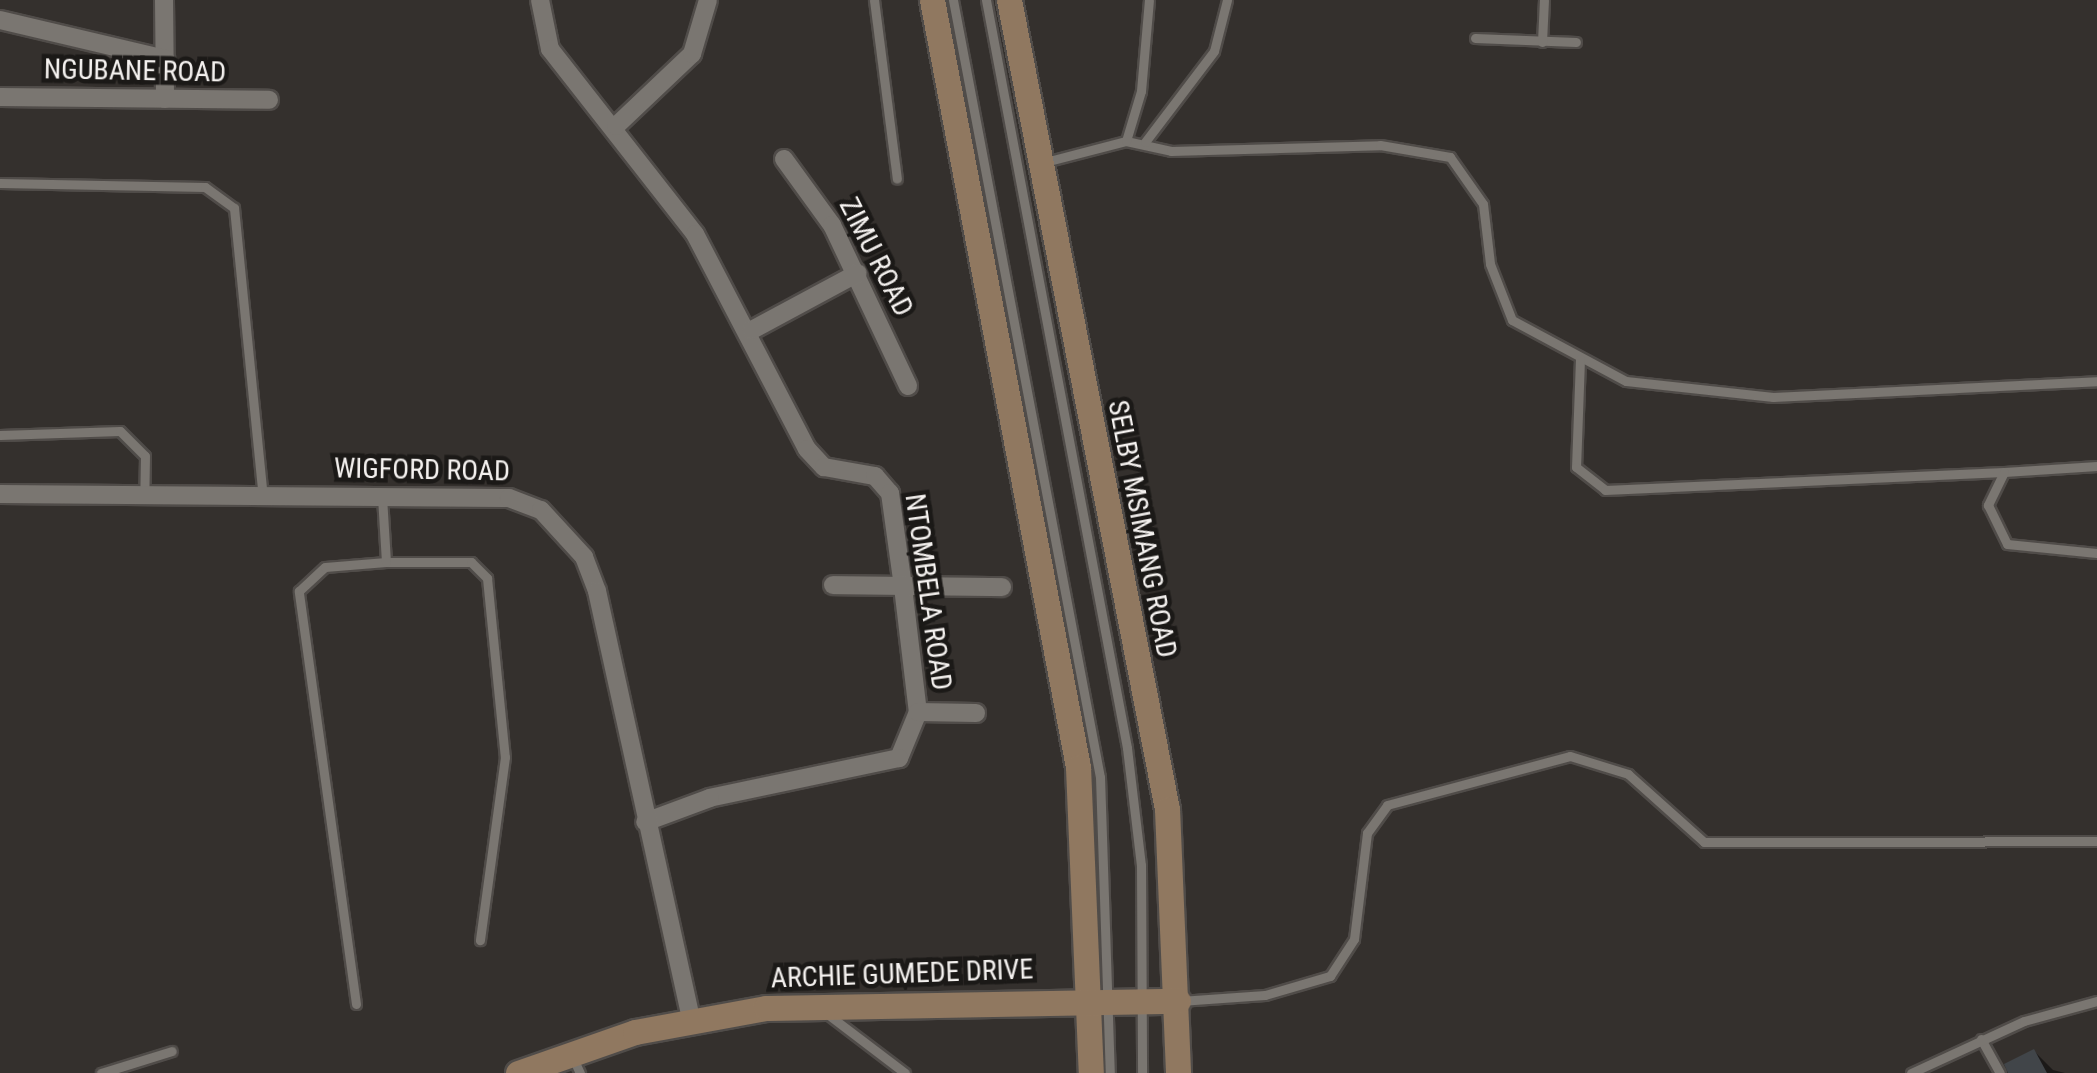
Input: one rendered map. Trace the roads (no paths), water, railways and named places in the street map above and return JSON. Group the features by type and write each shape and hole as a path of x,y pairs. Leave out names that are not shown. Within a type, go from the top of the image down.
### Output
{"main road":[{"path":"932,0 1078,766 1101,1000 1091,1073"},
{"name":"SELBY MSIMANG ROAD","path":"1009,0 1166,809 1178,1002 1178,1073"},
{"name":"ARCHIE GUMEDE DRIVE","path":"518,1073 575,1063 690,1018 812,1003 1178,1002"}],"street":[{"path":"164,0 165,99"},
{"name":"NTOMBELA ROAD","path":"540,0 550,48 616,126 752,330 814,458 875,476 890,493 904,587 918,712 912,739 888,763 743,790 645,822"},
{"path":"616,126 692,54 708,0"},
{"path":"0,20 165,59"},
{"name":"NGUBANE ROAD","path":"0,97 268,100"},
{"name":"ZIMU ROAD","path":"784,159 858,273 908,386"},
{"path":"752,330 858,273"},
{"name":"WIGFORD ROAD","path":"0,494 526,500 564,531 597,591 690,1018"},
{"path":"834,585 1002,587"},
{"path":"918,712 976,713"}],"lane":[{"path":"874,0 897,179"},
{"path":"953,0 1100,777 1101,1000 1110,1073"},
{"path":"986,0 1128,748 1142,1001 1142,1073"},
{"path":"1126,140 1141,91 1149,0"},
{"path":"1145,142 1214,51 1227,0"},
{"path":"1542,42 1544,0"},
{"path":"1474,38 1576,42"},
{"path":"1040,163 1126,140 1207,151 1380,144 1450,158 1483,204 1504,308 1535,339 1626,381 1773,397 2097,380"},
{"path":"0,183 204,188 234,208 263,496"},
{"path":"1580,359 1576,467 1604,490 2097,466"},
{"path":"0,434 120,432 145,456 144,495"},
{"path":"2004,472 1988,505 2008,544 2097,553"},
{"path":"382,497 386,562"},
{"path":"356,1004 299,591 324,567 460,560 487,578 505,757 480,940"},
{"path":"1178,1002 1265,995 1330,976 1354,939 1367,833 1387,805 1570,756 1628,774 1704,842 2097,841"},
{"path":"1911,1073 1981,1040 2097,1001"},
{"path":"812,1003 905,1073"},
{"path":"1981,1040 2000,1073"},
{"path":"102,1073 172,1050"}]}
